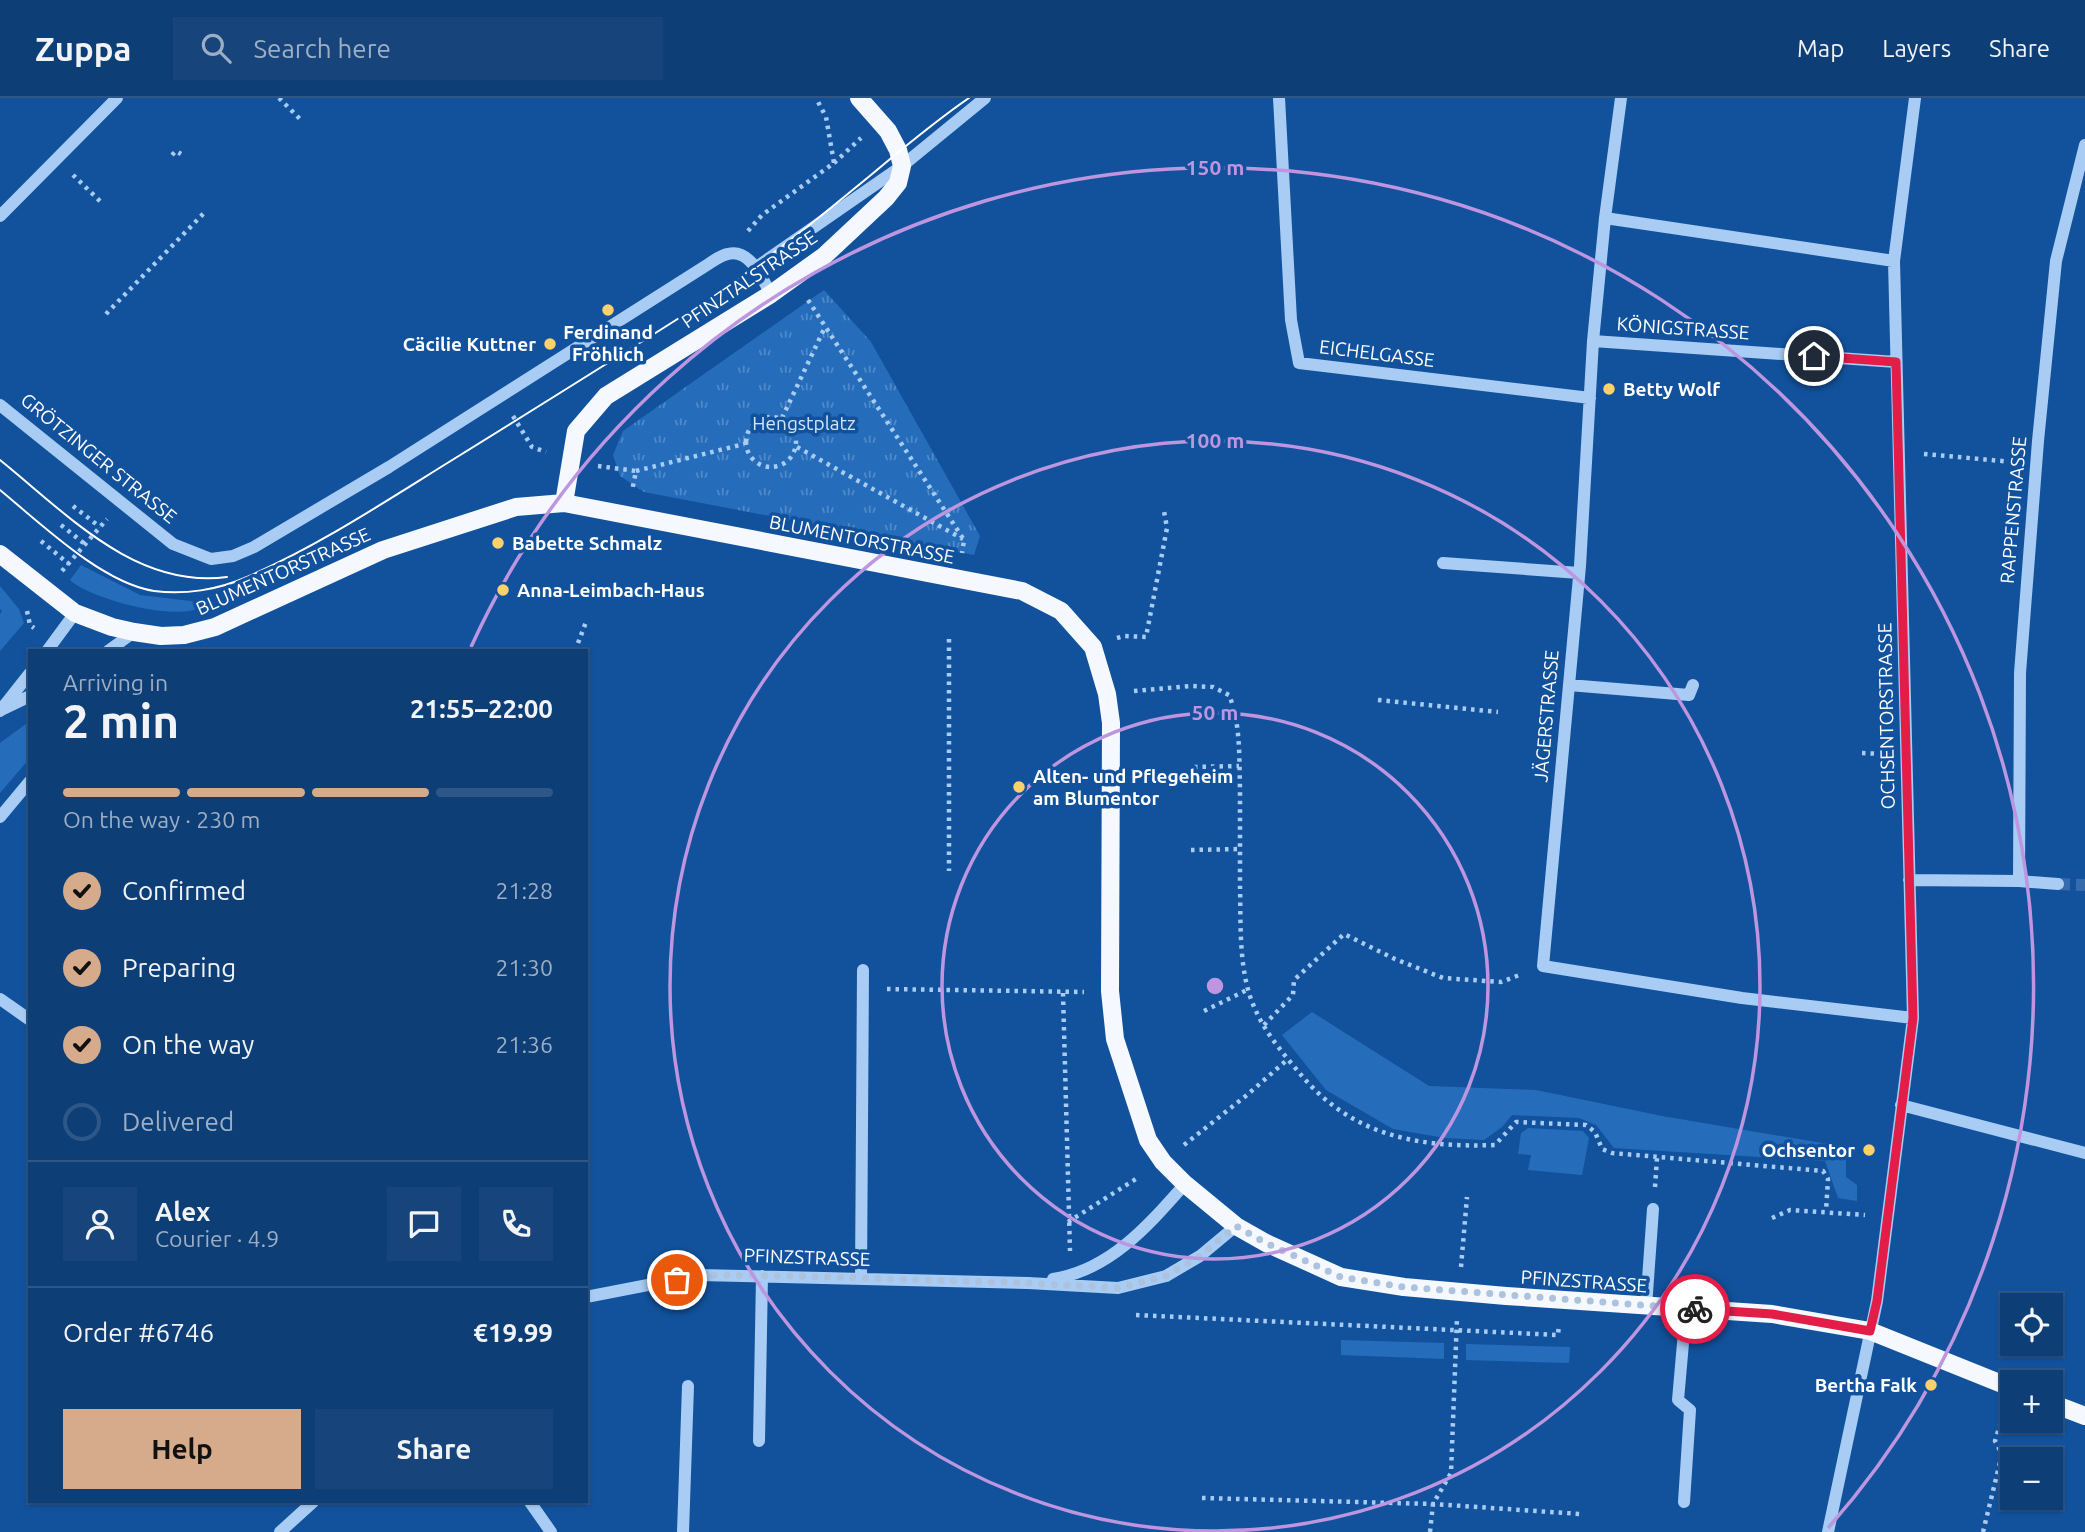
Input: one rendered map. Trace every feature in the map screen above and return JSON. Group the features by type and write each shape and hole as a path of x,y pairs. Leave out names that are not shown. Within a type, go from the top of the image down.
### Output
{"main road":[{"path":"859,98 888,131 898,150 902,166"},
{"name":"PFINZTALSTRASSE","path":"564,503 576,430 606,396 771,294 824,256 886,198 898,183 902,166"},
{"name":"BLUMENTORSTRASSE","path":"75,613 134,632 161,636 184,635 215,628 383,550 516,507 564,503 1022,591 1061,611 1093,647 1107,694 1111,723 1110,991 1115,1039 1148,1140 1163,1162 1185,1184"},
{"path":"0,554 75,613"},
{"name":"PFINZSTRASSE","path":"1185,1184 1236,1226 1266,1243 1341,1277 1404,1287 1561,1301 1772,1314 1870,1331 2000,1383"},
{"path":"2063,1408 2085,1416"}],"street":[{"path":"0,216 117,98"},
{"name":"PFINZTALSTRASSE","path":"902,166 985,98"},
{"name":"EICHELGASSE","path":"1279,98 1291,320 1299,363 1590,398"},
{"name":"JÄGERSTRASSE","path":"1543,966 1579,573 1593,341 1605,218 1621,98"},
{"name":"OCHSENTORSTRASSE","path":"1828,1532 1877,1301 1913,1018 1894,261 1915,98"},
{"name":"RAPPENSTRASSE","path":"2019,881 2020,673 2036,464 2056,261 2085,145"},
{"path":"755,268 902,166"},
{"path":"1605,218 1894,261"},
{"path":"729,253 744,256 771,294"},
{"name":"GRÖTZINGER STRASSE","path":"0,405 173,544 211,559 233,556 254,547 389,467 729,253"},
{"name":"KÖNIGSTRASSE","path":"1593,341 1896,362"},
{"path":"1443,563 1579,573"},
{"path":"54,648 75,613"},
{"path":"111,649 134,632"},
{"path":"28,676 0,711 28,697"},
{"path":"1569,685 1689,695 1693,685"},
{"path":"0,817 28,783"},
{"path":"1909,880 2058,884"},
{"path":"1543,966 1742,998 1913,1018"},
{"path":"860,1279 863,970"},
{"path":"0,999 28,1019"},
{"path":"1901,1105 2085,1153"},
{"name":"PFINZSTRASSE","path":"1028,1283 1071,1276 1109,1258 1139,1234 1185,1184"},
{"path":"1646,1307 1653,1209"},
{"name":"PFINZSTRASSE","path":"588,1297 699,1275 1028,1283 1118,1288 1166,1276 1200,1256 1236,1226"},
{"path":"759,1441 762,1276"},
{"path":"1684,1502 1690,1410 1678,1400 1686,1309"},
{"path":"683,1532 688,1386"},
{"path":"280,1532 312,1503"},
{"path":"531,1503 551,1532"}],"path":[{"path":"279,98 301,120"},
{"path":"729,253 762,215 834,163 826,117 816,98"},
{"path":"172,155 176,151 181,154"},
{"path":"57,159 103,204"},
{"path":"106,314 204,213"},
{"path":"795,277 964,540 956,578"},
{"path":"782,418 825,327"},
{"path":"782,418 793,429 797,447 787,463 771,468 755,463 744,444 748,429 757,419 782,418"},
{"path":"636,471 744,444"},
{"path":"797,447 964,540"},
{"path":"1898,452 2036,464"},
{"path":"45,589 121,502"},
{"path":"73,506 100,527"},
{"path":"1093,647 1124,636 1146,637 1167,528 1164,511"},
{"path":"61,525 86,545"},
{"path":"41,541 69,564"},
{"path":"576,649 586,622"},
{"path":"949,639 949,871"},
{"path":"1107,694 1191,686 1213,687 1229,695 1235,709 1239,765 1241,930 1247,990 1256,1013 1288,1059 1320,1097 1349,1117 1384,1133 1442,1144 1494,1145 1516,1122 1586,1125 1595,1132 1602,1149 1612,1153 1823,1171 1828,1179 1826,1211"},
{"path":"1378,699 1498,712"},
{"path":"1194,767 1239,765"},
{"path":"1191,850 1240,849"},
{"path":"1265,1025 1293,995 1294,980 1344,934 1395,959 1443,978 1501,982 1543,966"},
{"path":"864,989 1063,993 1110,991"},
{"path":"1204,1010 1247,990"},
{"path":"1063,993 1071,1276"},
{"path":"1068,1222 1163,1162 1288,1059"},
{"path":"1656,1171 1657,1158"},
{"path":"1430,1532 1433,1504 1451,1474 1456,1329 1467,1197"},
{"path":"1772,1218 1790,1210 1886,1217"},
{"path":"1136,1315 1558,1335 1561,1301"},
{"path":"1983,1532 2002,1454 1995,1441 2000,1424"},
{"path":"1202,1498 1433,1504 1580,1514"}],"green space":[{"name":"Hengstplatz","path":"824,290 871,342 980,536 974,555 644,492 620,476 613,455 623,431"},
{"path":"81,565 140,595 199,602 204,605 177,612 136,607 96,595 70,580"},
{"path":"0,586 19,609 24,623 0,651 2,611"},
{"path":"28,722 28,760 0,793 0,743"},
{"path":"1312,1012 1429,1086 1536,1090 1662,1116 1846,1147 1846,1177 1857,1185 1857,1201 1838,1198 1825,1161 1614,1148 1596,1125 1579,1118 1512,1115 1502,1127 1484,1140 1445,1138 1393,1129 1326,1090 1282,1035"},
{"path":"1528,1128 1583,1131 1589,1138 1582,1175 1528,1170 1531,1155 1518,1154 1521,1133"},
{"path":"1341,1340 1444,1343 1444,1359 1341,1355"},
{"path":"1466,1344 1570,1347 1569,1363 1466,1360"}],"tunnel":[{"path":"2058,884 2085,885"}],"tram line":[{"path":"0,490 72,550 134,586 154,591 177,592 213,588 236,581 299,552 350,523 709,299 820,217 969,98"},
{"path":"0,460 77,523 132,559 162,571 194,578 227,577"}],"way so far":[{"path":"677,1280 699,1275 791,1276 1118,1288 1166,1276 1200,1256 1236,1226 1266,1243 1341,1277 1404,1287 1561,1301 1695,1309"}],"place":[{"name":"Ferdinand Fröhlich","path":"608,310"},
{"name":"Cäcilie Kuttner","path":"550,344"},
{"name":"Betty Wolf","path":"1609,389"},
{"name":"Babette Schmalz","path":"498,543"},
{"name":"Anna-Leimbach-Haus","path":"503,590"},
{"name":"Alten- und Pflegeheim am Blumentor","path":"1019,787"},
{"name":"Ochsentor","path":"1869,1150"},
{"name":"Bertha Falk","path":"1931,1385"}],"route":[{"path":"1695,1309 1772,1314 1870,1331 1877,1301 1913,1018 1896,362 1814,356"}]}
